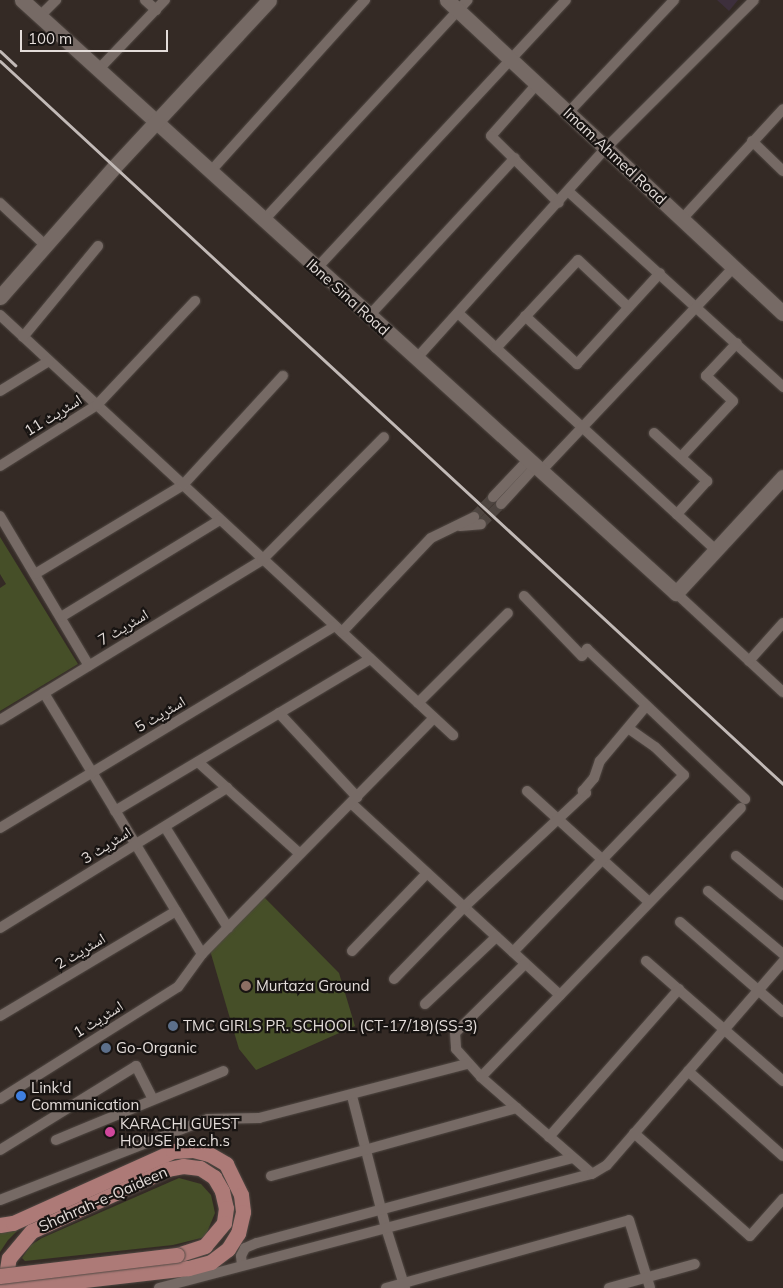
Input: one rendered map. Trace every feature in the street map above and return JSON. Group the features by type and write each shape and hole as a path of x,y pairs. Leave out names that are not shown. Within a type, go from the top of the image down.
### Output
{"main road":[{"name":"Shahrah-e-Qaideen","path":"0,1225 13,1223 173,1151 193,1150 209,1154 226,1164 241,1194 243,1212 238,1233 228,1250 211,1262 188,1268 14,1288"},
{"name":"Shahrah-e-Qaideen","path":"0,1276 193,1251 216,1237 224,1223 226,1208 222,1190 214,1177 200,1168 183,1166 153,1175 49,1222 20,1241 9,1258 4,1288"}],"street":[{"name":"Ibne Sina Road","path":"22,0 156,124 676,593"},
{"path":"40,16 56,0"},
{"path":"145,0 156,10"},
{"path":"98,70 165,0"},
{"path":"0,297 269,0"},
{"path":"210,172 365,0"},
{"name":"Imam Ahmed Road","path":"447,0 463,5 510,58 537,84 783,313"},
{"path":"316,269 510,58 566,0"},
{"path":"568,112 674,0"},
{"path":"416,359 569,192 606,148 754,0"},
{"path":"263,221 463,5"},
{"path":"537,84 491,136 559,203"},
{"path":"682,218 783,109"},
{"path":"752,141 783,171"},
{"path":"369,316 515,158"},
{"path":"569,192 698,306 783,387"},
{"path":"0,203 46,246"},
{"path":"23,337 98,246"},
{"path":"496,348 578,260 628,307"},
{"path":"497,500 583,426 734,267"},
{"path":"525,316 577,364 660,273"},
{"name":"اسٹریٹ 11","path":"0,466 97,405 195,301"},
{"path":"458,313 716,550"},
{"path":"0,315 453,736"},
{"path":"681,457 732,401 706,376 737,343"},
{"path":"0,391 49,361"},
{"path":"35,574 183,485 283,376"},
{"path":"654,433 707,481 677,514"},
{"name":"اسٹریٹ 7","path":"0,720 262,560 384,437"},
{"path":"783,478 676,593 783,692"},
{"path":"0,516 90,666"},
{"path":"61,617 220,520"},
{"name":"اسٹریٹ 5","path":"0,828 338,629 431,538 445,529 478,520"},
{"path":"481,1076 743,803 587,650 582,656 524,596"},
{"path":"418,703 508,613"},
{"path":"749,660 783,623"},
{"path":"115,812 370,659"},
{"path":"44,693 202,954"},
{"path":"394,979 464,907 586,793 583,790 594,778 600,761 646,706"},
{"path":"278,713 354,800 427,873 560,995"},
{"name":"اسٹریٹ 1","path":"0,1099 178,987 202,954 434,718"},
{"path":"513,952 684,775 654,747 628,729"},
{"path":"198,762 300,854"},
{"name":"اسٹریٹ 3","path":"0,928 227,788"},
{"path":"527,792 649,902"},
{"path":"164,827 228,928"},
{"path":"736,856 783,895"},
{"path":"352,951 427,873"},
{"path":"708,891 783,954"},
{"name":"اسٹریٹ 2","path":"0,1016 176,911"},
{"path":"680,922 783,1012"},
{"path":"425,1004 496,937"},
{"path":"646,961 783,1081"},
{"path":"159,1288 592,1174 606,1165 783,962"},
{"path":"525,964 455,1034 456,1049 467,1064 592,1174"},
{"path":"549,1137 679,989"},
{"path":"4,1199 208,1119 259,1118 352,1096 467,1064"},
{"path":"0,1150 136,1066 153,1099"},
{"path":"56,1140 223,1071"},
{"path":"688,1071 783,1156"},
{"path":"352,1096 386,1228 404,1286"},
{"path":"271,1176 365,1148 517,1108"},
{"path":"634,1133 750,1236 783,1199"},
{"path":"242,1265 241,1256 246,1248 257,1243 573,1158"},
{"path":"386,1288 404,1286 629,1220 649,1283"},
{"path":"609,1288 649,1283 695,1264"}],"shaded area":[{"path":"717,0 738,0 729,11"}],"green space":[{"path":"0,537 78,664 0,711 0,588 6,584 0,574"},
{"path":"261,894 339,973 355,1026 256,1070 239,1049 209,947"},
{"path":"179,1178 201,1184 211,1195 215,1213 205,1237 173,1245 25,1261 22,1258 31,1245 42,1238"},
{"path":"18,1230 8,1240 0,1252 0,1232"}],"tunnel":[{"path":"474,517 493,497"},
{"path":"481,524 501,504"}],"railway":[{"path":"0,51 15,65"},
{"path":"0,61 783,784"}],"place":[{"name":"Murtaza Ground","path":"246,986"},
{"name":"TMC GIRLS PR. SCHOOL (CT-17/18)(SS-3)","path":"173,1026"},
{"name":"Go-Organic","path":"106,1048"},
{"name":"Link'd Communication","path":"21,1096"},
{"name":"KARACHI GUEST HOUSE p.e.c.h.s","path":"110,1132"}]}
